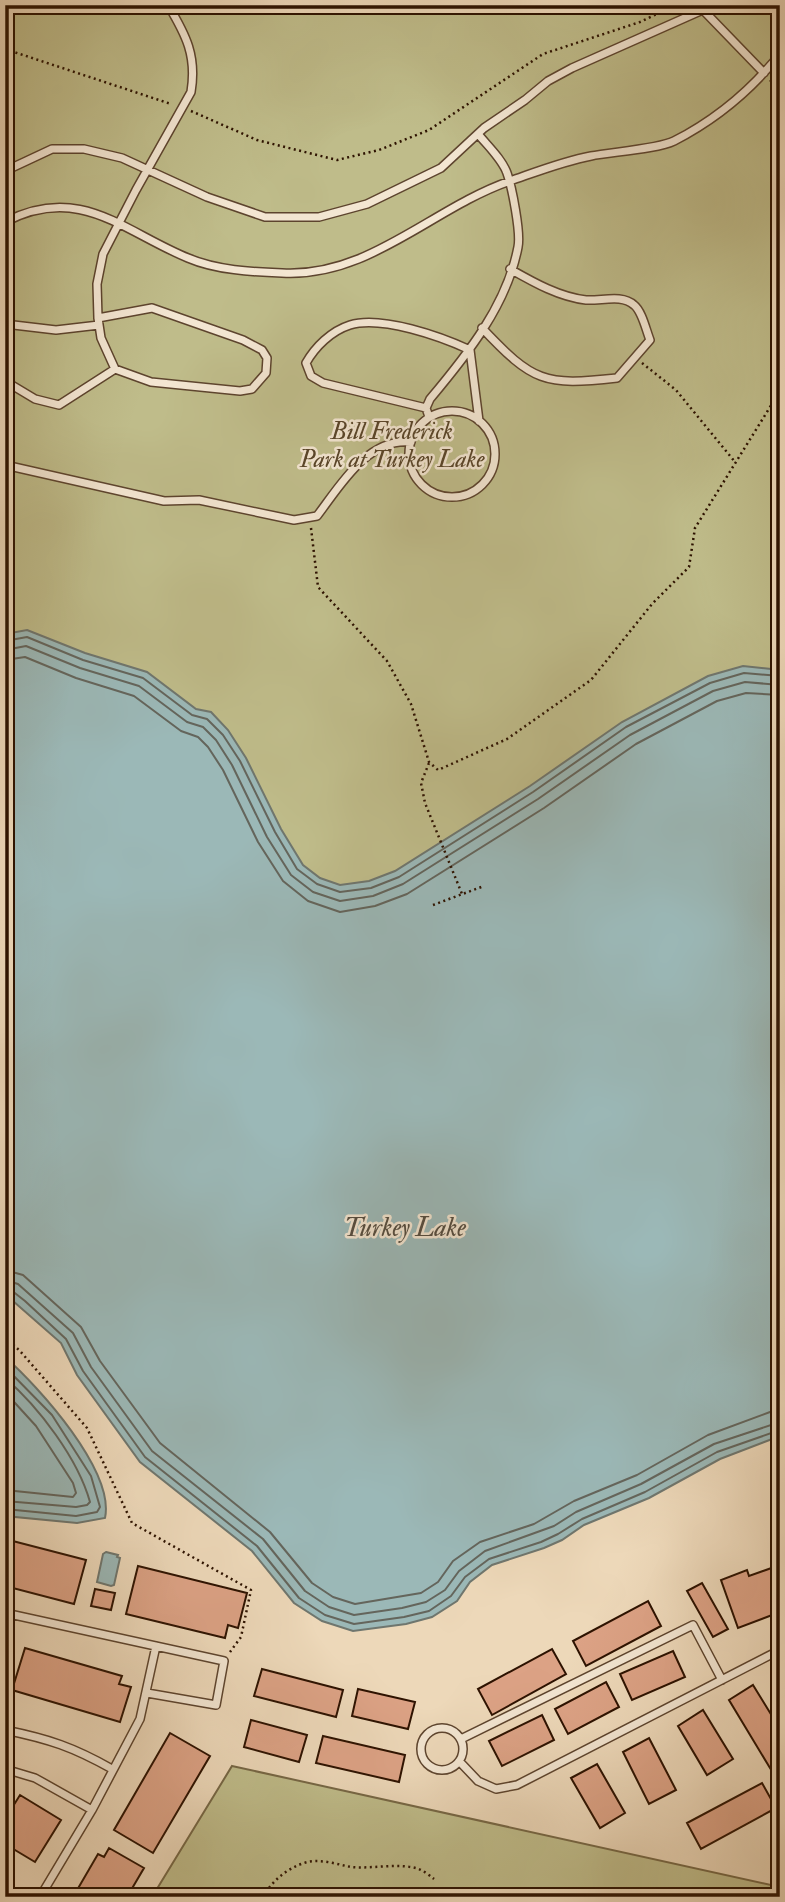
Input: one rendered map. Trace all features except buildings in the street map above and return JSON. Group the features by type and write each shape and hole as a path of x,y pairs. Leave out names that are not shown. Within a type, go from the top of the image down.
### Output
{"lane":[{"path":"5,324 56,330 99,321 152,308 243,340 262,350 267,358 266,373 252,388 240,391 150,382 116,369 101,338 99,321 97,284 103,254 191,92 194,74 191,53 184,32 168,5"},
{"path":"5,171 52,149 84,149 122,158 207,197 265,217 319,217 367,204 441,169 478,134 548,81 714,5"},
{"path":"704,11 764,73"},
{"path":"5,222 17,216 65,207 120,222 189,259 231,269 285,274 327,270 381,250 473,196 508,181 589,156 672,142 720,111 764,73 780,54"},
{"path":"429,417 426,408 430,399 470,350 503,291 518,246 519,228 507,172 478,134"},
{"path":"482,328 528,372 570,383 617,378 650,340 637,307 626,300 587,300 569,296 536,284 510,269"},
{"path":"426,408 323,383 311,376 306,363 315,346 350,325 394,326 443,338 470,350"},
{"path":"470,350 479,421"},
{"path":"5,380 36,399 59,405 116,369"},
{"path":"460,412 479,421 486,428 494,443 495,454 491,472 480,487 468,494 447,498 433,494 415,477 409,454 411,442 429,417 440,413 460,412"},
{"path":"5,465 164,501 199,500 294,520 317,516 363,459 395,441 411,442"},
{"path":"5,1644 8,1614 224,1661 216,1705 147,1693"},
{"path":"461,1739 693,1625 722,1680"},
{"path":"40,1897 92,1810 140,1719 156,1646"},
{"path":"459,1761 478,1781 496,1789 517,1785 780,1650"},
{"path":"438,1728 450,1729 461,1739 463,1751 459,1761 445,1769 431,1766 421,1753 425,1736 438,1728"},
{"path":"5,1730 48,1738 78,1750 112,1769"},
{"path":"5,1769 35,1778 92,1810"}],"path":[{"path":"5,49 182,108 257,140 337,160 379,150 429,130 544,54 640,22 676,5"},
{"path":"764,73 780,90"},
{"path":"635,358 676,390 735,462"},
{"path":"310,517 318,587 387,661 411,704 429,762 438,770 507,739 591,680 652,604 689,567 695,528 780,391"},
{"path":"429,762 421,783 425,803 461,894"},
{"path":"433,905 484,886"},
{"path":"5,1337 87,1428 132,1523 251,1590 241,1637 224,1661"},
{"path":"263,1897 269,1886 278,1878 306,1862 321,1861 362,1867 404,1866 419,1869 434,1879"}],"green space":[{"name":"Bill Frederick Park at Turkey Lake","path":"5,5 780,5 780,1016 5,1058"},
{"path":"232,1766 780,1887 780,1897 152,1897"}],"water":[{"name":"Turkey Lake","path":"27,630 85,653 147,672 196,709 211,712 228,730 246,758 281,829 303,865 320,878 340,885 369,881 395,871 530,786 622,722 708,676 743,666 780,670 780,1436 720,1459 649,1498 584,1525 562,1540 492,1565 470,1582 457,1601 432,1617 406,1624 353,1631 322,1621 294,1603 252,1551 140,1462 77,1375 61,1343 5,1294 5,634"},
{"path":"5,1357 54,1409 87,1454 105,1499 105,1518 77,1523 5,1516"},
{"path":"106,1552 120,1558 114,1585 111,1586 97,1582 103,1554"}]}
